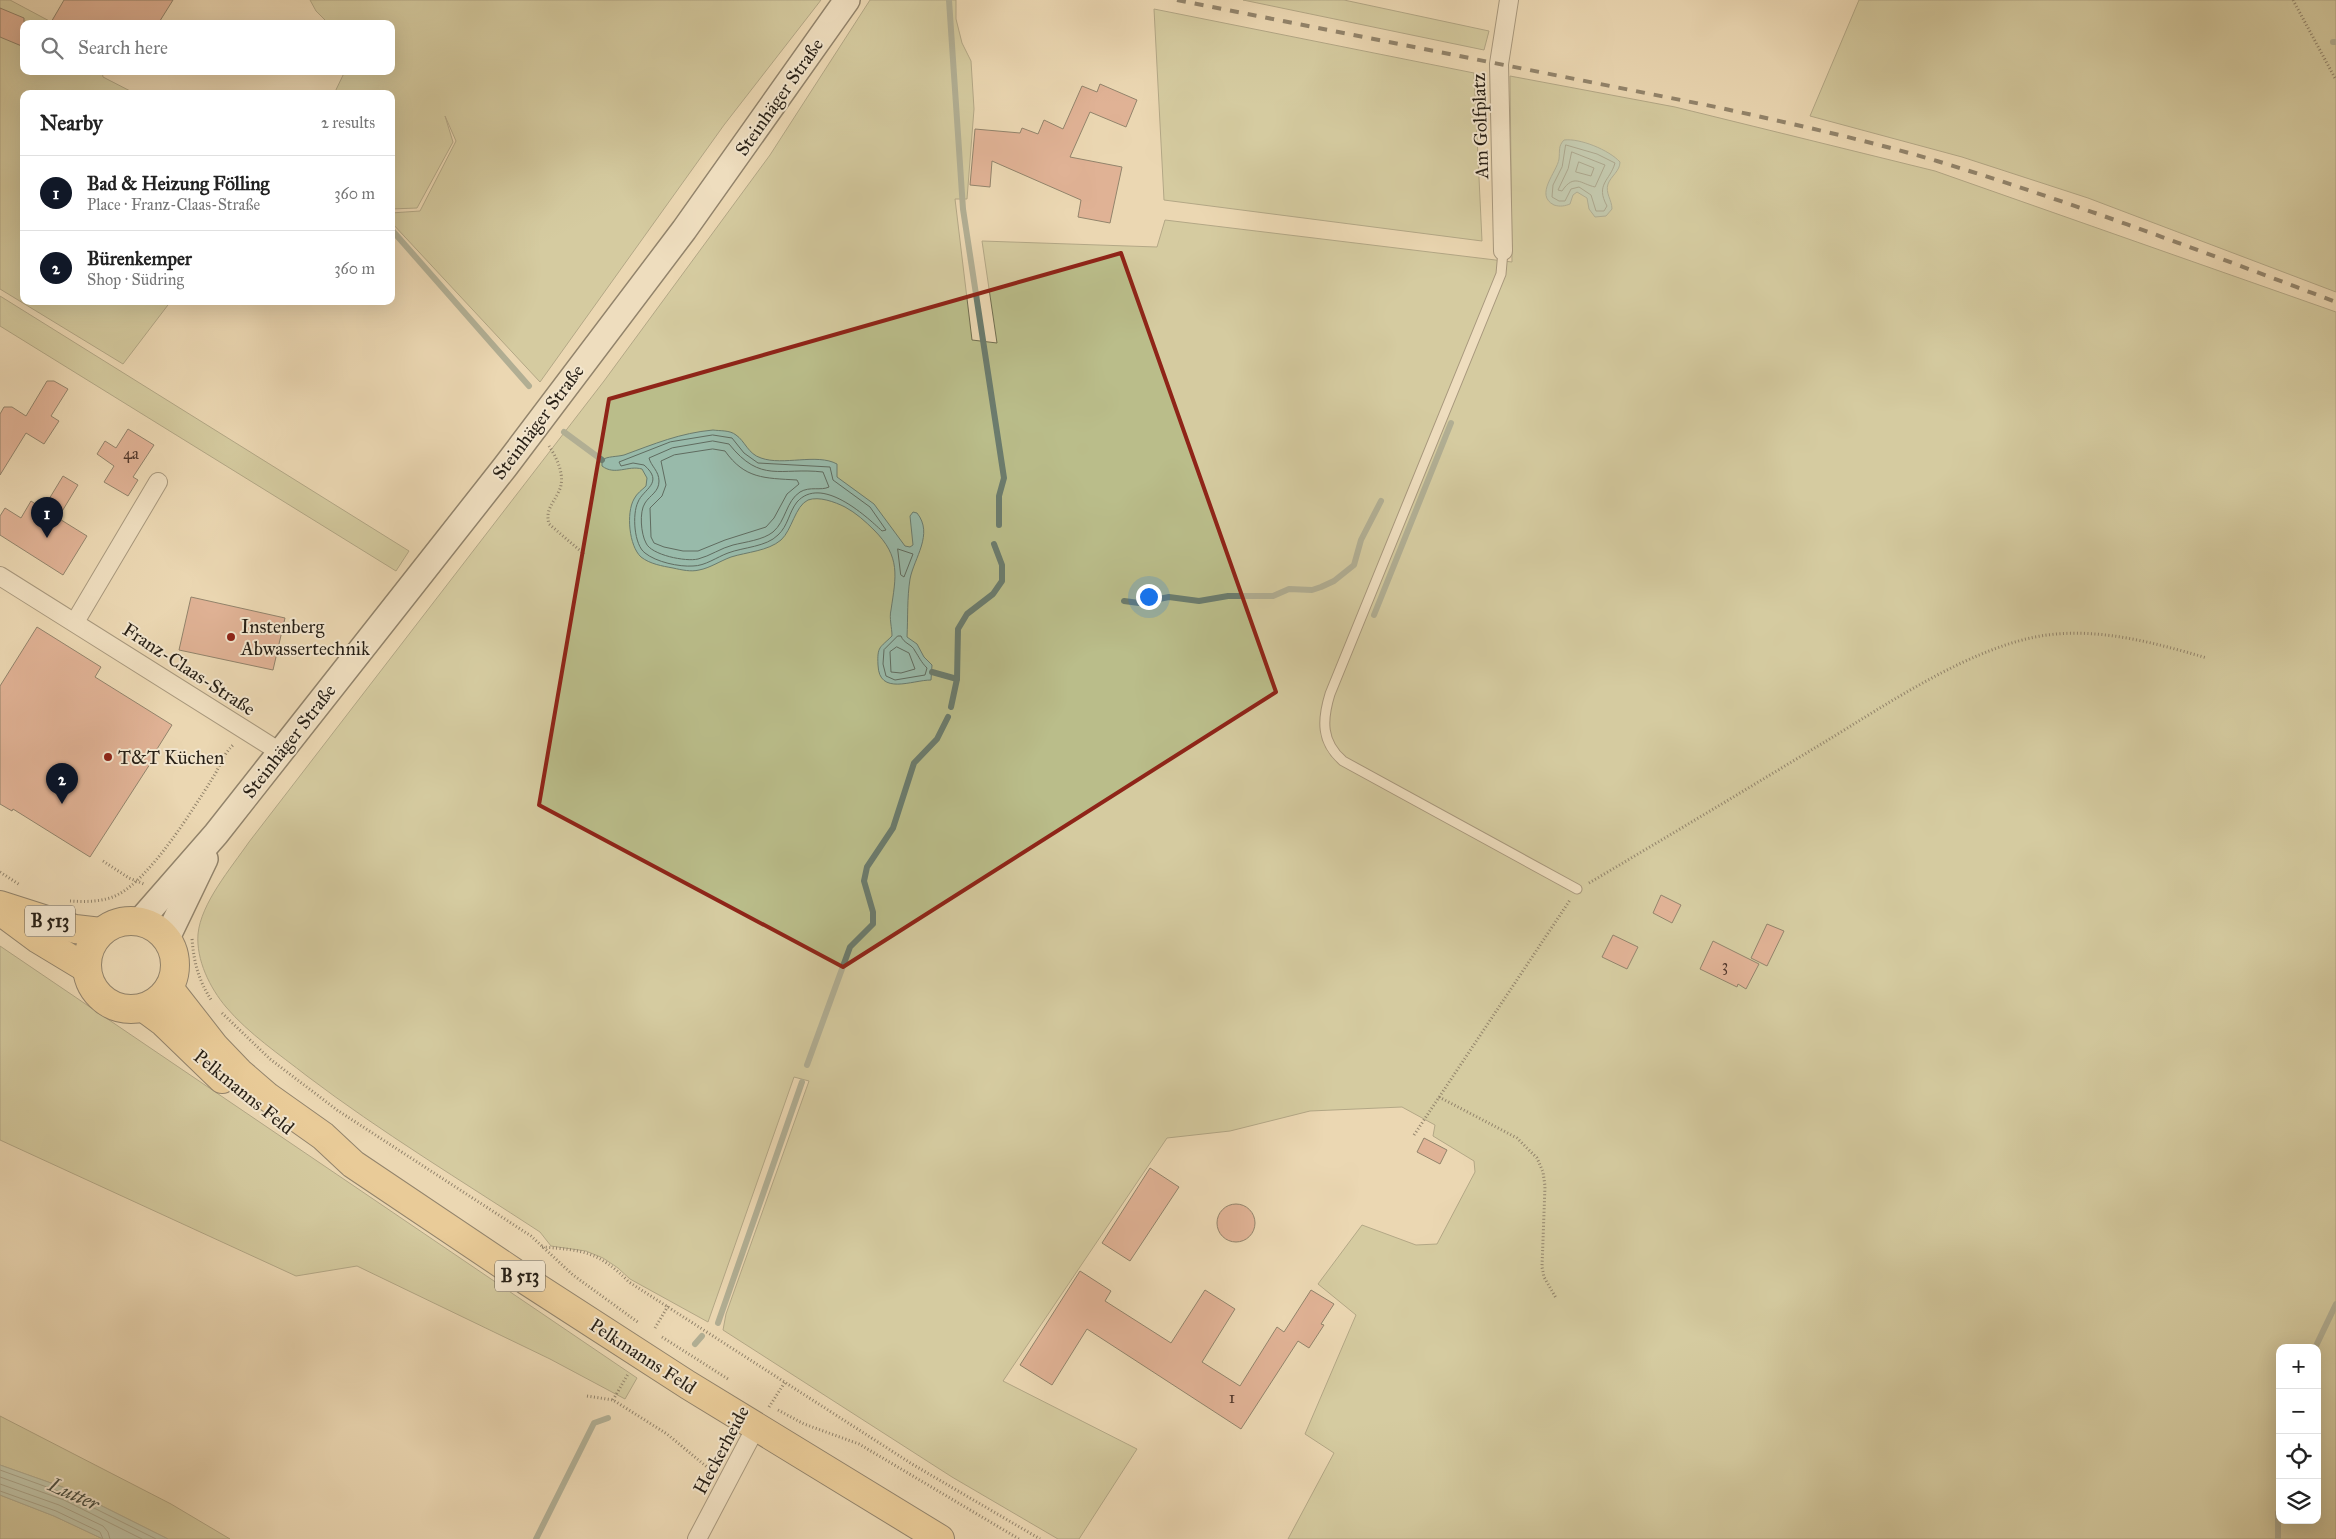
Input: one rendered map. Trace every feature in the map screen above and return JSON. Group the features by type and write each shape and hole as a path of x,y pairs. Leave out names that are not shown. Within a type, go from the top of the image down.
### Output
{"main road":[{"name":"Steinhäger Straße","path":"167,938 172,902 216,834 532,431 684,230 847,0"},
{"name":"Steinhäger Straße","path":"140,921 172,902"},
{"name":"B 513","path":"0,904 75,929 101,932"},
{"name":"B 513","path":"0,911 38,939 86,968"},
{"path":"140,921 155,927 167,938 174,954 175,971 169,988 159,1000 144,1008 124,1009 105,1002 92,987 86,968 90,948 101,932 119,922 140,921"},
{"name":"Pelkmanns Feld","path":"169,988 215,1047 238,1072 268,1097 323,1136 352,1164"},
{"name":"Pelkmanns Feld","path":"144,1008 175,1033 210,1068 261,1110 316,1147 352,1164 535,1286 763,1416 940,1539"}],"street":[{"name":"Am Golfplatz","path":"1503,251 1499,64 1509,0"},
{"path":"75,622 158,482"},
{"name":"Franz-Claas-Straße","path":"0,576 280,752"},
{"name":"Heckerheide","path":"697,1539 763,1416"}],"lane":[{"path":"1503,251 1501,274 1330,694 1324,725 1330,748 1343,761 1577,889"}],"path":[{"path":"2293,0 2336,80"},
{"path":"532,431 547,442 560,467 562,480 560,490 547,512 549,524 584,554"},
{"path":"1414,1135 1577,889 1911,690 1982,654 2045,635 2091,633 2151,642 2207,658"},
{"path":"67,901 82,902 118,895 139,881 214,777 223,755 247,732"},
{"path":"103,861 129,878 139,881 194,917 192,938 194,962 205,990 215,1007 247,1039 337,1110 531,1236 573,1275 641,1324"},
{"path":"0,872 28,889"},
{"path":"1439,1097 1517,1138 1537,1158 1543,1172 1545,1186 1542,1267 1548,1286 1556,1298"},
{"path":"542,1247 578,1250 594,1255 610,1264 629,1282 912,1464 1040,1539"},
{"path":"655,1328 668,1306"},
{"path":"649,1329 729,1380"},
{"path":"614,1400 628,1374"},
{"name":"Heckerheide","path":"763,1416 785,1382"},
{"path":"587,1396 614,1400 667,1434 703,1466 728,1481"},
{"path":"761,1400 763,1416 804,1424 859,1444 1019,1539"}],"highlighted area":[{"path":"1121,253 1276,692 843,967 539,805 609,399"}],"green space":[{"path":"0,0 10,0 48,20 20,20 20,75 103,75 103,77 128,90 20,90 20,301 0,289"},
{"path":"310,0 821,0 724,125 540,382 395,226 395,213 420,211 456,141 445,116 453,142 417,208 395,209 395,90 336,90 343,75 395,75 395,20 325,20 316,11"},
{"path":"870,0 956,0 956,19 962,43 971,61 974,109 967,199 955,199 972,340 997,343 982,241 1157,247 1165,220 1512,262 1510,76 1675,107 1935,171 2336,312 2336,1539 1288,1539 1334,1453 1305,1434 1356,1315 1318,1284 1362,1225 1416,1245 1437,1244 1475,1172 1474,1161 1433,1136 1435,1125 1402,1107 1310,1111 1230,1131 1167,1138 1003,1381 1137,1449 1079,1539 1058,1539 952,1477 723,1330 726,1314 809,1081 794,1077 708,1322 630,1279 603,1258 586,1251 551,1246 540,1232 364,1117 254,1035 226,1007 205,973 199,954 198,934 200,922 211,898 249,842 604,381 770,155"},
{"path":"1243,0 1344,0 1489,31 1484,50"},
{"path":"1859,0 2336,0 2336,292 2088,198 1962,157 1810,116"},
{"path":"1154,9 1474,73 1482,241 1164,200"},
{"path":"0,296 409,551 396,571 0,326"},
{"path":"26,305 168,305 123,364"},
{"path":"0,946 637,1378 625,1399 550,1359 357,1266 296,1276 0,1140"},
{"path":"0,1416 171,1504 230,1539 168,1539 68,1489 0,1465"},
{"path":"0,1495 54,1516 103,1539 0,1539"}],"water":[{"path":"1564,140 1578,141 1594,146 1609,153 1620,162 1619,168 1608,184 1607,190 1612,209 1606,216 1595,217 1589,209 1587,198 1577,192 1573,195 1570,204 1556,206 1548,201 1546,189 1559,159 1560,147"},
{"path":"713,430 734,433 753,454 761,458 779,461 810,459 837,464 837,477 874,504 905,546 910,547 913,545 910,516 913,512 917,513 924,529 921,546 910,579 907,637 917,644 924,657 932,665 931,680 898,684 884,680 880,675 878,654 882,645 892,636 890,613 895,577 893,558 883,540 874,530 864,520 841,505 822,499 808,500 800,507 785,536 776,544 731,557 703,569 693,571 680,569 656,564 641,557 631,538 630,512 635,497 646,486 647,478 642,469 607,469 602,466 602,460 624,455 678,436"},
{"name":"Lutter","path":"0,1465 68,1489 168,1539 103,1539 54,1516 0,1495"}],"building":[{"path":"64,0 173,0 160,20 52,20"},
{"path":"0,8 24,18 24,20 20,20 20,45 0,37"},
{"path":"1100,84 1137,100 1126,127 1090,112 1070,157 1122,167 1110,223 1078,217 1081,200 992,161 990,187 970,185 975,129 1020,133 1022,128 1038,134 1044,120 1063,129 1082,86 1097,92"},
{"path":"47,381 54,381 68,389 51,416 59,421 44,444 26,433 0,475 0,414 4,407 12,407 26,416"},
{"path":"128,429 154,445 133,477 138,480 128,496 104,482 114,466 97,454 105,441 116,448"},
{"path":"63,476 78,485 58,518 87,536 63,575 0,535 0,516 5,508 21,518 31,501 43,509"},
{"name":"Instenberg Abwassertechnik","path":"191,597 285,618 273,670 179,650"},
{"path":"37,627 101,667 95,677 172,725 157,749 159,750 90,857 13,809 12,811 0,804 0,686"},
{"path":"1661,895 1681,905 1672,923 1653,913"},
{"path":"1767,924 1784,931 1767,966 1751,958"},
{"path":"1613,935 1638,947 1627,969 1602,957"},
{"path":"1713,941 1759,964 1746,989 1738,984 1737,987 1700,969"},
{"path":"1424,1138 1447,1150 1440,1164 1417,1152"},
{"path":"1150,1168 1179,1187 1130,1261 1102,1243"},
{"path":"1236,1204 1249,1210 1255,1223 1249,1236 1236,1242 1223,1236 1217,1223 1223,1210"},
{"path":"1080,1271 1111,1291 1105,1301 1171,1343 1205,1290 1235,1309 1202,1362 1240,1386 1277,1327 1284,1332 1311,1290 1334,1304 1321,1324 1324,1325 1309,1348 1298,1341 1241,1429 1087,1329 1052,1385 1020,1365"}],"waterway":[{"path":"949,0 963,209 1004,478 999,496 999,525"},
{"path":"395,234 529,386"},
{"path":"1374,615 1451,423"},
{"path":"564,432 602,460"},
{"path":"1124,601 1139,603 1169,597 1199,601 1228,596 1273,596 1289,589 1312,590 1321,587 1334,581 1354,565 1361,540 1381,501"},
{"path":"951,707 957,679 958,629 967,614 993,594 1002,581 1002,565 994,544"},
{"path":"932,672 957,679"},
{"path":"807,1065 850,947 873,924 873,912 864,881 867,867 893,828 914,763 937,739 948,717"},
{"path":"718,1323 802,1082"},
{"path":"2317,1344 2336,1304"},
{"path":"695,1344 702,1336"},
{"path":"536,1539 594,1423 608,1418"},
{"path":"2278,1524 2278,1539"}],"railway":[{"path":"1177,0 1721,108 1883,146 1937,161 2088,210 2336,302"}],"place":[{"name":"Bad & Heizung Fölling","path":"47,538"},
{"name":"Instenberg Abwassertechnik","path":"231,637"},
{"name":"T&T Küchen","path":"108,757"},
{"name":"Bürenkemper","path":"62,804"}]}
